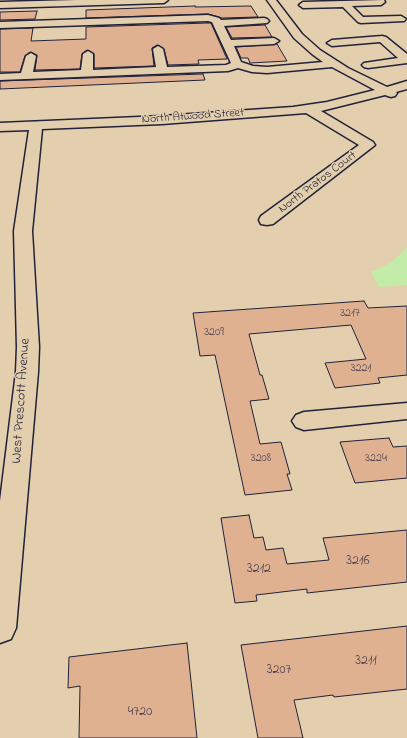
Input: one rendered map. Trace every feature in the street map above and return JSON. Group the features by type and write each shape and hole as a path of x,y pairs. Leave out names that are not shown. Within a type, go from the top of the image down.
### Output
{"street":[{"path":"0,5 62,5 164,0"},
{"path":"271,0 298,36 333,64 401,97"},
{"path":"303,5 380,2"},
{"path":"345,4 407,60 368,65"},
{"path":"60,22 55,20 56,8 62,5"},
{"path":"141,8 149,22"},
{"path":"211,17 227,43 237,64"},
{"path":"0,25 83,21 149,22 211,17 264,21"},
{"path":"348,21 401,19"},
{"path":"58,36 60,22"},
{"path":"332,43 401,39"},
{"path":"227,43 274,41"},
{"path":"158,49 162,70"},
{"path":"88,54 88,73"},
{"path":"26,76 31,56"},
{"path":"0,77 228,68 237,64 252,69 267,70 333,64"},
{"name":"North Atwood Street","path":"0,127 168,119 309,109 407,85"},
{"name":"North Pratos Court","path":"267,220 368,145 309,109"},
{"name":"West Prescott Avenue","path":"0,628 27,372 28,348 22,231 36,126"},
{"path":"304,421 407,411"}],"green space":[{"path":"407,247 407,285 379,287 371,272 392,262"}],"building":[{"path":"195,6 251,6 258,17 222,18 208,14 86,18 86,10"},
{"path":"37,11 35,19 0,20 0,12"},
{"path":"211,23 227,59 198,60 199,64 168,65 164,49 157,45 152,48 154,66 94,68 94,54 87,50 82,54 80,69 35,70 37,55 30,52 25,56 20,72 0,72 0,29 33,28 31,41 86,39 86,27"},
{"path":"265,25 272,37 232,38 226,27"},
{"path":"277,44 287,61 250,63 248,58 241,58 236,47"},
{"path":"203,74 205,80 0,89 0,81"},
{"path":"364,301 368,308 407,306 407,375 378,378 380,383 335,388 325,363 366,359 351,325 249,334 260,375 262,375 269,399 250,401 260,444 281,442 290,474 287,474 292,490 245,495 215,355 200,356 193,313"},
{"path":"389,438 393,447 407,446 407,478 355,483 340,442"},
{"path":"249,515 254,538 263,537 266,550 283,548 287,564 329,560 323,538 407,530 407,582 307,593 307,589 256,595 257,601 235,603 221,518"},
{"path":"407,626 407,689 294,700 303,738 258,738 241,645"},
{"path":"187,643 197,738 79,738 80,686 68,688 69,657"}]}
